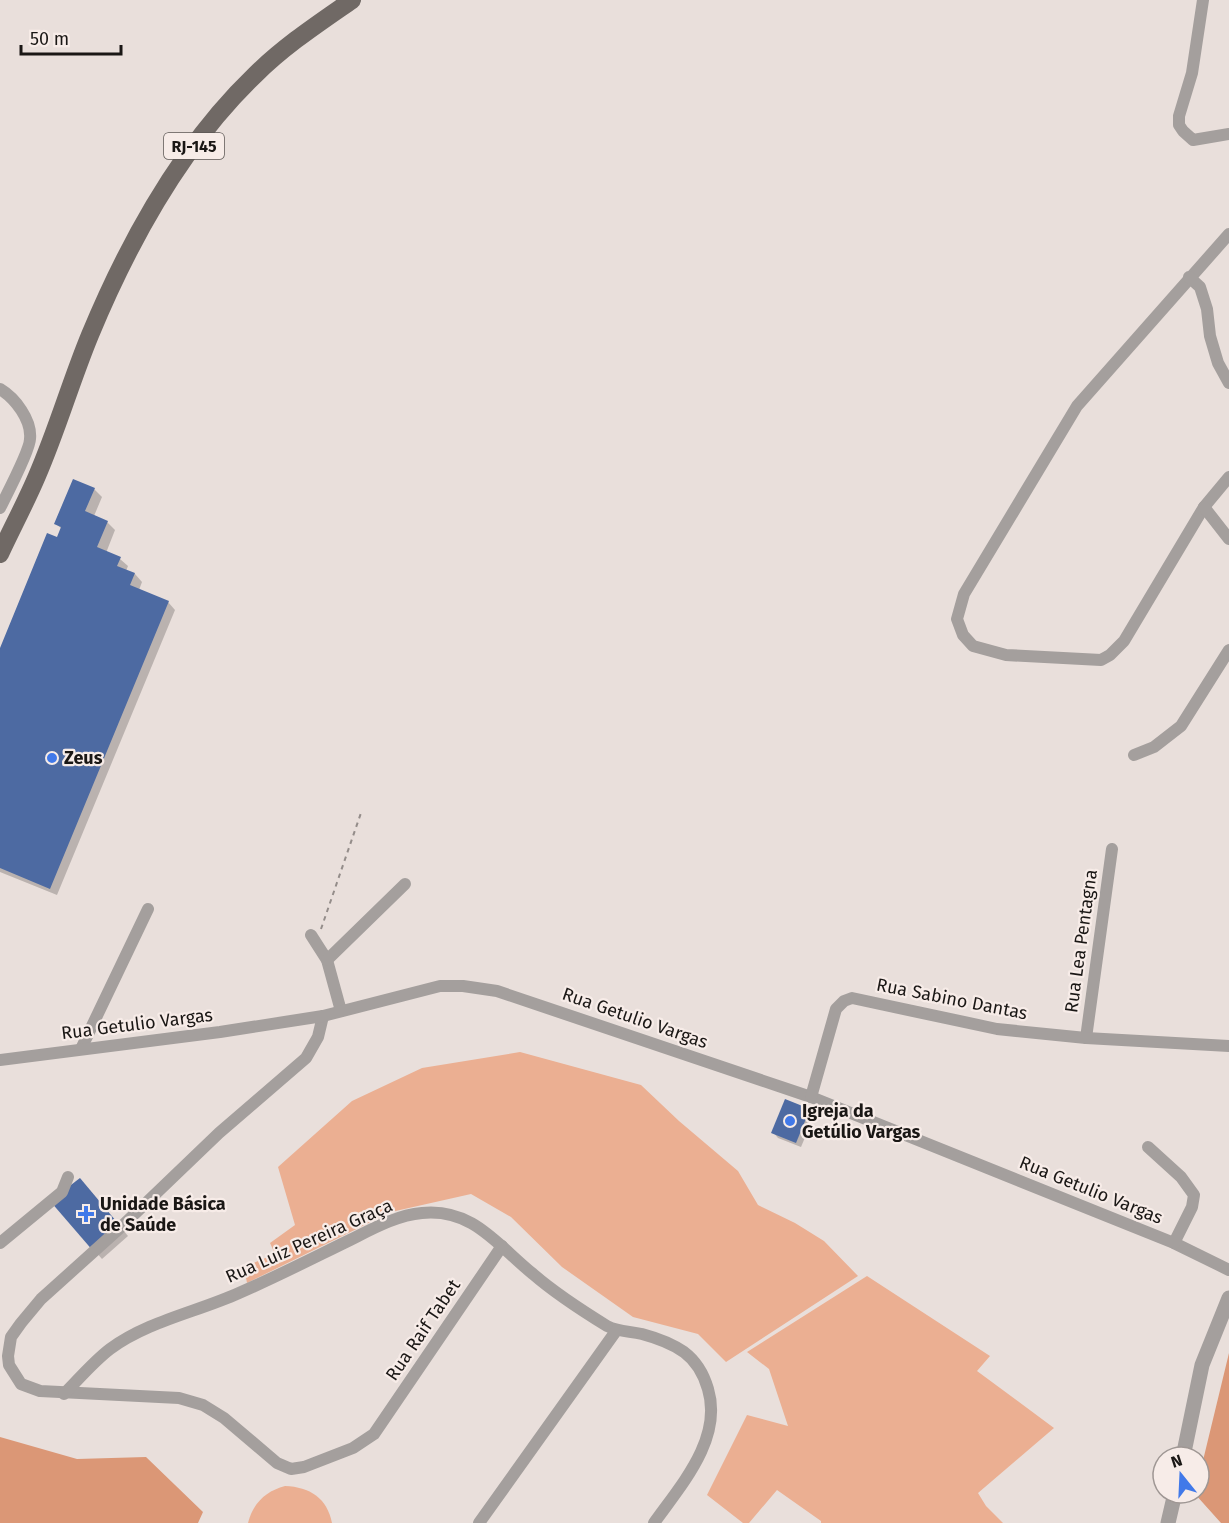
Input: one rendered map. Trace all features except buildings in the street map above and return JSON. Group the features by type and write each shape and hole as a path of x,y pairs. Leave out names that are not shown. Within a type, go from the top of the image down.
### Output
{"main road":[{"name":"RJ-145","path":"0,554 37,476 90,335 122,264 162,193 207,127 255,74 315,25 352,0"}],"street":[{"path":"1203,0 1191,73 1179,116 1179,125 1193,140 1229,135"},
{"path":"1229,234 1077,406 964,594 957,619 963,635 974,646 1006,655 1101,660 1110,655 1124,641 1138,620 1204,507 1229,477"},
{"path":"1189,277 1200,287 1208,309 1210,336 1218,363 1229,383"},
{"path":"0,388 10,395 20,409 28,424 31,442 1,503"},
{"path":"1204,507 1229,539"},
{"path":"1134,755 1154,747 1181,726 1229,650"},
{"name":"Rua Lea Pentagna","path":"1086,1038 1112,849"},
{"path":"327,960 405,884"},
{"path":"81,1049 148,909"},
{"path":"313,939 327,960 340,1011"},
{"name":"Rua Getulio Vargas","path":"0,1060 220,1032 323,1016 440,986 463,986 496,991 811,1097 1174,1243 1229,1270"},
{"name":"Rua Sabino Dantas","path":"811,1097 837,1009 844,1001 852,998 997,1029 1086,1038 1229,1046"},
{"path":"64,1394 40,1391 21,1384 9,1365 5,1340 40,1299 121,1227 219,1133 306,1058 318,1036 323,1016"},
{"path":"1148,1147 1181,1177 1194,1196 1192,1207 1174,1243"},
{"path":"0,1243 62,1192 68,1177"},
{"name":"Rua Luiz Pereira Graça","path":"64,1394 110,1349 152,1326 237,1294 384,1224 421,1213 451,1214 479,1227 558,1294 616,1331 640,1334 664,1341 685,1353 701,1370 711,1403 712,1416 709,1431 686,1477 654,1523"},
{"name":"Rua Raif Tabet","path":"64,1394 179,1398 203,1405 224,1418 278,1463 291,1469 304,1467 353,1448 374,1434 502,1246"},
{"path":"1186,1445 1203,1365 1229,1298"},
{"path":"479,1523 616,1331"},
{"path":"1168,1523 1172,1505"}],"path":[{"path":"313,939 362,810"}],"shaded area":[{"path":"520,1052 641,1085 738,1171 758,1205 795,1223 824,1241 858,1276 726,1362 698,1334 633,1317 562,1267 511,1217 471,1194 391,1212 247,1283 244,1267 275,1254 270,1243 295,1225 278,1167 352,1101 422,1068"},
{"path":"867,1276 990,1356 977,1371 1054,1428 978,1493 986,1506 1003,1523 821,1523 777,1490 749,1523 743,1523 707,1495 747,1415 788,1426 769,1369 747,1352"},
{"path":"1229,1353 1229,1523 1221,1523 1205,1505 1211,1505 1211,1445 1207,1445"},
{"path":"0,1437 77,1459 146,1457 203,1512 198,1523 0,1523"},
{"path":"285,1486 302,1489 316,1495 330,1514 332,1523 248,1523 253,1509 261,1499"}],"place":[{"name":"Zeus","path":"52,758"},
{"name":"Igreja da Getúlio Vargas","path":"790,1121"},
{"name":"Unidade Básica de Saúde","path":"86,1214"}]}
